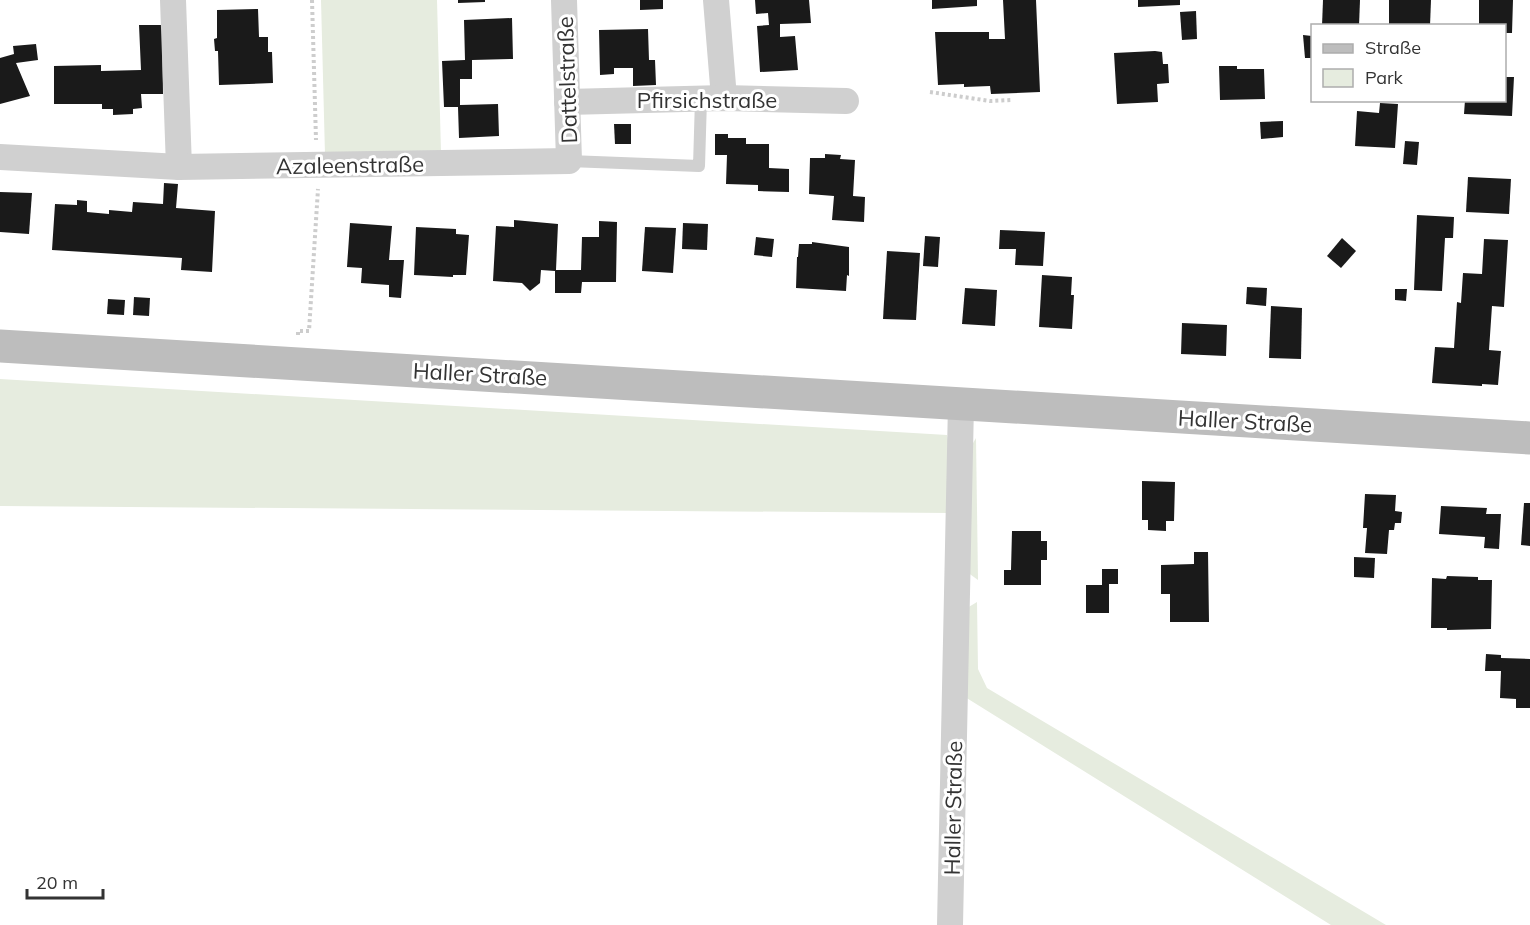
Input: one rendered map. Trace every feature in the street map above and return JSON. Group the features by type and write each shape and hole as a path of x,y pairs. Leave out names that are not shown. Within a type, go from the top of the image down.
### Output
{"main road":[{"name":"Haller Straße","path":"0,346 1530,438"}],"street":[{"path":"173,0 179,167"},
{"name":"Dattelstraße","path":"564,0 569,161"},
{"path":"712,99 716,0"},
{"name":"Pfirsichstraße","path":"567,102 712,99 846,101"},
{"name":"Azaleenstraße","path":"0,157 179,167 569,161"},
{"name":"Haller Straße","path":"950,925 961,404"}],"lane":[{"name":"Azaleenstraße","path":"569,161 699,166 712,99"}],"path":[{"path":"930,92 990,101 1012,100"}],"green space":[{"path":"321,0 437,0 441,153 325,155"},
{"path":"0,379 947,435 950,450 949,513 0,506"},
{"path":"976,438 978,580 967,572 969,450"},
{"path":"977,602 978,669 987,688 1386,925 1331,925 965,697 967,608"}],"building":[{"path":"458,0 485,0 485,2 458,3"},
{"path":"640,0 663,0 663,9 640,10"},
{"path":"755,0 809,0 811,23 780,24 780,37 795,36 798,70 760,72 757,26 769,25 768,13 756,14"},
{"path":"932,0 977,0 977,6 932,9"},
{"path":"1003,0 1036,0 1040,92 991,94 990,86 938,85 935,32 989,32 989,39 1005,39"},
{"path":"1138,0 1180,0 1180,5 1138,7"},
{"path":"1323,0 1360,0 1359,24 1322,24"},
{"path":"1389,0 1431,0 1430,24 1389,24"},
{"path":"1479,0 1513,0 1512,33 1506,33 1506,24 1479,24"},
{"path":"258,9 259,37 268,37 268,52 272,52 273,83 219,85 218,51 215,51 214,39 217,38 217,10"},
{"path":"1196,11 1197,39 1182,40 1180,12"},
{"path":"512,18 513,59 472,60 472,79 460,79 460,105 498,104 499,136 459,138 458,107 444,107 442,61 465,60 464,20"},
{"path":"139,25 162,25 163,94 141,94 142,108 133,109 133,114 113,115 113,109 102,109 102,104 54,104 54,66 101,65 101,71 141,70"},
{"path":"648,29 649,60 655,60 656,85 633,86 633,68 614,68 614,74 600,75 599,30"},
{"path":"1303,35 1311,36 1311,58 1305,58"},
{"path":"36,44 38,60 16,63 30,96 0,104 0,58 14,54 13,46"},
{"path":"1162,52 1163,64 1168,64 1169,83 1157,84 1158,102 1117,104 1114,53"},
{"path":"1219,66 1264,69 1265,99 1220,100"},
{"path":"1506,77 1514,77 1512,116 1464,114 1465,102 1506,102"},
{"path":"1380,103 1398,104 1395,148 1355,146 1357,111 1379,113"},
{"path":"1283,121 1283,137 1261,139 1260,122"},
{"path":"614,124 631,124 631,144 615,144"},
{"path":"715,134 728,134 728,138 746,138 746,144 769,144 769,168 789,169 789,192 758,191 758,185 726,184 727,155 715,155"},
{"path":"1405,141 1419,142 1417,165 1403,164"},
{"path":"825,154 841,155 840,159 855,160 853,196 865,197 864,222 832,220 834,196 809,194 810,158 825,158"},
{"path":"1468,177 1511,179 1509,214 1466,212"},
{"path":"164,183 178,184 176,208 215,211 212,272 181,270 182,258 52,250 55,204 77,205 77,200 87,201 87,212 109,214 109,210 132,212 133,202 163,204"},
{"path":"0,192 32,193 29,234 0,232"},
{"path":"1417,215 1454,217 1453,238 1445,238 1442,291 1414,290"},
{"path":"514,220 558,224 556,270 581,270 582,237 599,237 599,221 617,222 616,282 582,282 581,293 555,293 555,271 541,270 540,283 530,291 522,283 493,281 496,226 514,227"},
{"path":"350,223 392,226 389,260 404,260 401,298 389,297 389,285 361,283 362,268 347,267"},
{"path":"683,223 708,224 707,250 682,249"},
{"path":"416,227 456,229 456,234 469,235 466,275 453,275 453,277 414,275"},
{"path":"645,227 676,228 673,273 642,271"},
{"path":"1000,230 1045,232 1043,266 1015,265 1016,249 999,249"},
{"path":"925,236 940,237 938,267 923,266"},
{"path":"756,237 774,239 772,257 754,255"},
{"path":"1342,238 1356,251 1341,268 1327,256"},
{"path":"1484,239 1508,240 1504,307 1492,306 1489,350 1501,351 1498,385 1432,383 1435,347 1454,348 1457,302 1461,303 1463,273 1482,274"},
{"path":"812,242 849,247 849,276 847,275 846,291 796,288 799,244 812,244"},
{"path":"887,251 920,253 916,320 883,319"},
{"path":"1042,275 1072,277 1071,295 1074,295 1072,329 1039,327"},
{"path":"1247,287 1267,288 1266,306 1246,304"},
{"path":"965,288 997,290 995,326 962,324"},
{"path":"1395,289 1407,289 1406,301 1395,300"},
{"path":"134,297 150,298 149,316 133,315"},
{"path":"108,299 125,300 124,315 107,314"},
{"path":"1271,306 1302,308 1301,359 1269,358"},
{"path":"1182,323 1227,325 1226,356 1181,354"},
{"path":"1142,481 1175,482 1174,521 1166,521 1166,531 1148,530 1148,520 1142,520"},
{"path":"1365,494 1396,495 1395,511 1402,512 1401,523 1395,523 1394,530 1389,530 1387,554 1365,553 1367,528 1363,528"},
{"path":"1524,503 1530,503 1530,546 1521,545"},
{"path":"1441,506 1487,508 1486,514 1501,514 1499,549 1484,548 1485,537 1439,534"},
{"path":"1012,531 1041,531 1041,541 1047,541 1047,560 1041,560 1041,585 1004,585 1004,570 1011,570"},
{"path":"1194,552 1208,552 1209,622 1170,622 1170,594 1161,594 1161,565 1194,564"},
{"path":"1354,557 1375,558 1374,578 1354,577"},
{"path":"1102,569 1118,569 1118,584 1109,584 1109,613 1086,613 1086,585 1102,585"},
{"path":"1447,576 1492,580 1491,629 1431,628 1432,578 1446,579"},
{"path":"1486,654 1501,655 1501,658 1530,659 1530,708 1516,708 1516,699 1500,698 1501,671 1485,671"}]}
